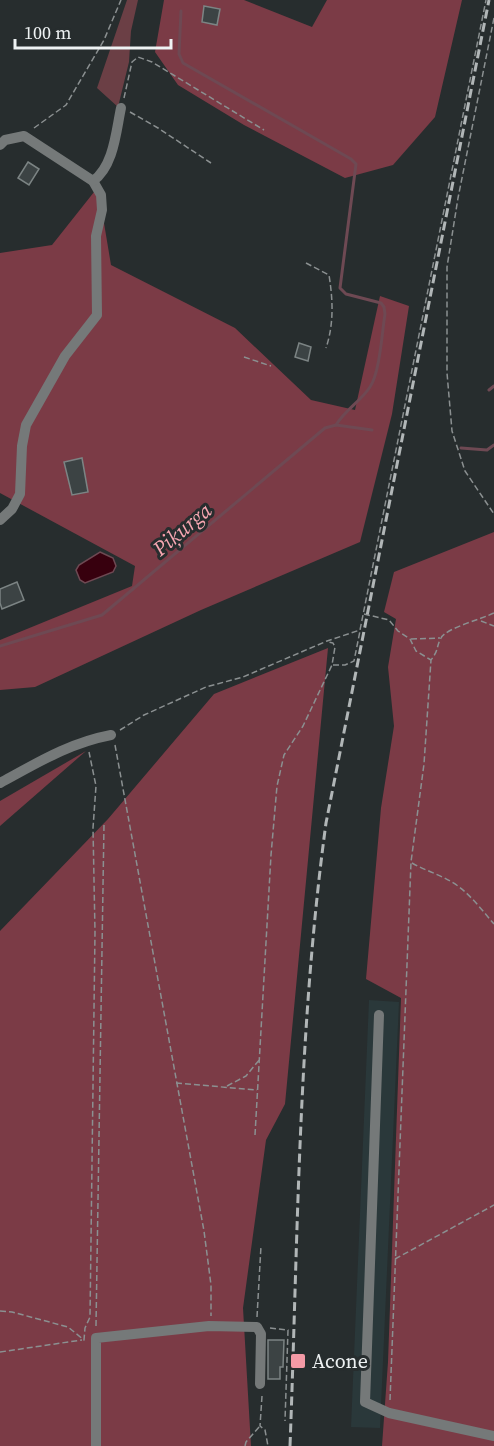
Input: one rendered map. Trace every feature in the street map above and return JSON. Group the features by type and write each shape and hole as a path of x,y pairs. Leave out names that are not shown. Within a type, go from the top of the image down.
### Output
{"street":[{"path":"93,181 101,176 107,165 124,109"},
{"path":"0,144 5,140 24,136 93,181 100,195 102,210 96,236 97,315 65,356 26,425 22,446 20,494 12,509 0,520"},
{"path":"0,783 39,761 86,740 111,735"},
{"path":"379,1015 364,1402 389,1413 494,1436"},
{"path":"96,1446 96,1338 209,1326 257,1327 261,1334 260,1384"}],"path":[{"path":"24,136 66,105 104,40 121,0"},
{"path":"332,665 345,665 354,661 486,0"},
{"path":"494,18 458,198 447,267 447,373 452,431 465,471 494,514"},
{"path":"211,163 124,109 132,62 138,57 152,62 264,130"},
{"path":"306,263 329,275 333,317 326,348"},
{"path":"244,357 271,366"},
{"path":"389,1413 411,862 424,764 431,660 438,651 441,638 449,629 494,613"},
{"path":"363,614 389,620 398,631 410,639 416,651 431,660"},
{"path":"479,620 494,626"},
{"path":"209,1326 212,1306 211,1285 204,1232 138,878 120,767 111,735 144,715 206,687 250,674 327,641 360,630"},
{"path":"410,639 441,638"},
{"path":"255,1135 277,786 284,755 303,726 332,665 335,647 333,643 327,641"},
{"path":"84,1340 91,1308 95,932 93,828 96,786 86,740"},
{"path":"0,1352 96,1338 104,824"},
{"path":"411,862 429,873 451,881 476,903 494,924"},
{"path":"226,1086 246,1076 260,1059"},
{"path":"176,1083 258,1090"},
{"path":"395,1259 494,1205"},
{"path":"257,1327 261,1246"},
{"path":"0,1311 68,1327 84,1340"},
{"path":"274,1329 288,1330 285,1421"},
{"path":"245,1446 260,1426 262,1389 260,1384"},
{"path":"260,1426 265,1430 268,1446"}],"shaded area":[{"path":"127,0 138,0 131,31 129,62 118,107 97,88"},
{"path":"164,0 244,0 312,27 327,0 462,0 435,117 393,165 345,178 244,125 178,85 155,52"},
{"path":"98,187 111,265 235,328 311,400 355,410 380,296 409,306 392,414 360,542 201,610 35,687 0,690 0,640 132,586 135,566 0,493 0,253 52,245"},
{"path":"494,532 494,1446 382,1446 388,1362 401,998 366,979 381,808 394,726 388,667 396,619 384,612 394,572"},
{"path":"100,552 113,558 116,566 113,572 85,583 80,580 76,570 79,565"},
{"path":"328,648 285,1104 266,1140 243,1308 251,1446 0,1446 0,931 108,819 214,694"},
{"path":"86,751 0,826 0,801"},
{"path":"369,1000 399,1002 380,1428 351,1427"}],"building":[{"path":"204,6 220,9 217,25 202,22"},
{"path":"28,162 39,169 29,185 18,178"},
{"path":"299,343 311,347 308,361 295,357"},
{"path":"82,458 88,492 72,495 64,462"},
{"path":"17,582 24,600 2,609 0,589"},
{"path":"268,1340 284,1340 280,1379 268,1379"}],"waterway":[{"path":"181,11 179,54 183,63 356,164 340,288 346,294 381,303 385,314 378,362 370,387 336,425"},
{"path":"489,390 494,386"},
{"name":"Piķurga","path":"0,646 102,615 325,428 336,425 372,430"},
{"name":"Piķurga","path":"461,448 487,450 494,445"}],"railway":[{"path":"290,1446 304,1056 326,823 489,0"}],"place":[{"name":"Acone","path":"298,1361"}]}
